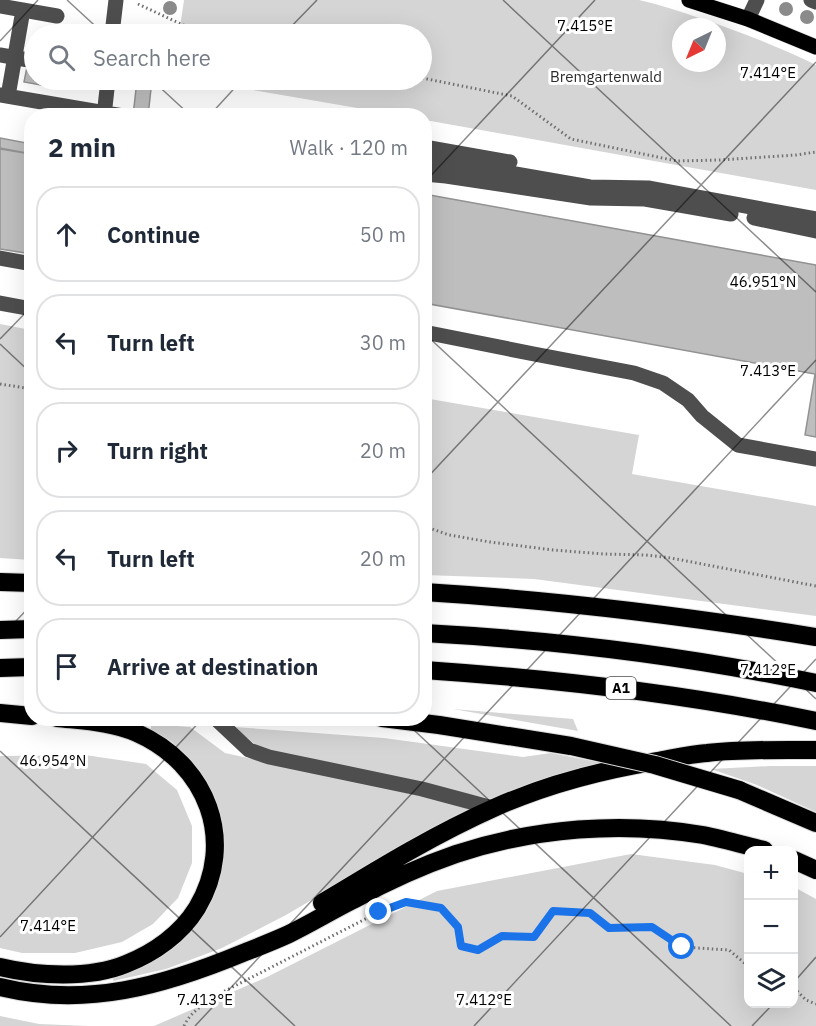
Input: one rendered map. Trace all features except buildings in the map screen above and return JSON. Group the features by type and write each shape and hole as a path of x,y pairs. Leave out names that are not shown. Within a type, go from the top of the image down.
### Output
{"highway":[{"path":"0,582 24,583"},
{"path":"432,593 655,613 816,637"},
{"path":"0,630 24,629"},
{"path":"432,633 629,651 816,683"},
{"path":"0,668 24,667"},
{"name":"A1","path":"432,671 615,687 816,721"},
{"path":"0,711 24,709"},
{"path":"0,711 24,715"},
{"path":"432,725 571,746 655,765 739,790 816,823"},
{"path":"0,967 53,974 90,973 124,965 167,942 196,909 206,890 212,871 215,847 212,822 200,788 181,762 161,746 137,733 116,726"},
{"path":"216,964 456,826 493,808 574,778 705,753 816,750"},
{"path":"0,987 61,995 113,992 160,983 216,964 288,934 355,898 424,866 489,844 528,836 606,828 635,828 704,835 748,846"},
{"path":"798,863 816,870"}],"main road":[{"path":"689,0 748,19 816,47"}],"lane":[{"path":"113,24 116,0"},
{"path":"748,19 757,0"},
{"path":"811,0 816,2"},
{"path":"0,6 57,16"},
{"path":"23,10 8,56 4,96 71,108"},
{"path":"8,56 24,59"},
{"path":"105,108 107,90"},
{"path":"432,148 816,219"},
{"path":"432,159 590,187 648,188"},
{"path":"432,176 446,176 591,198 645,199 816,231"},
{"path":"0,258 24,262"},
{"path":"0,303 24,308"},
{"path":"432,334 634,372 663,383 687,400 702,416 738,445 816,459"},
{"path":"223,726 249,750 269,757 422,789 493,808"}],"path":[{"path":"138,4 181,24"},
{"path":"432,80 512,96 572,139 677,161 816,152"},
{"path":"0,384 24,388"},
{"path":"432,529 449,535 490,542 604,554 671,558 816,586"},
{"path":"184,1026 199,1007 223,992 379,912 406,902 441,908 458,927 461,946 478,950 502,936 534,937 553,911 590,913 609,928 652,927 682,947 729,950 744,963"},
{"path":"798,992 806,1000 816,1004"}],"green space":[{"name":"Bremgartenwald","path":"184,0 639,0 679,11 699,18 672,18 672,72 726,72 726,27 816,65 816,190 432,121 432,108 357,108 253,90 432,90 432,24 180,24"},
{"path":"0,324 24,329 24,560 0,558"},
{"path":"432,399 639,435 632,474 816,506 816,616 534,579 432,575"},
{"path":"453,709 573,719 578,731"},
{"path":"151,726 190,727 225,753 467,806 468,811 286,915 222,948 166,969 113,981 114,975 200,918 215,892 222,852 219,814 200,771 171,741 151,729"},
{"path":"234,727 384,738 523,757 551,753 603,763 558,775 491,799 262,750"},
{"path":"85,755 146,764 177,790 192,826 192,863 178,898 153,924 122,942 75,953 22,953 0,948 0,756"},
{"path":"816,766 816,812 757,785 711,769"},
{"path":"631,854 715,865 744,873 744,1008 798,1008 798,889 816,899 816,1026 154,1026 267,977 437,891"},
{"path":"0,1016 39,1024 89,1026 0,1026"}],"route":[{"path":"379,912 406,902 441,908 458,927 461,946 478,950 502,936 534,937 553,911 590,913 609,928 652,927 682,947"}]}
